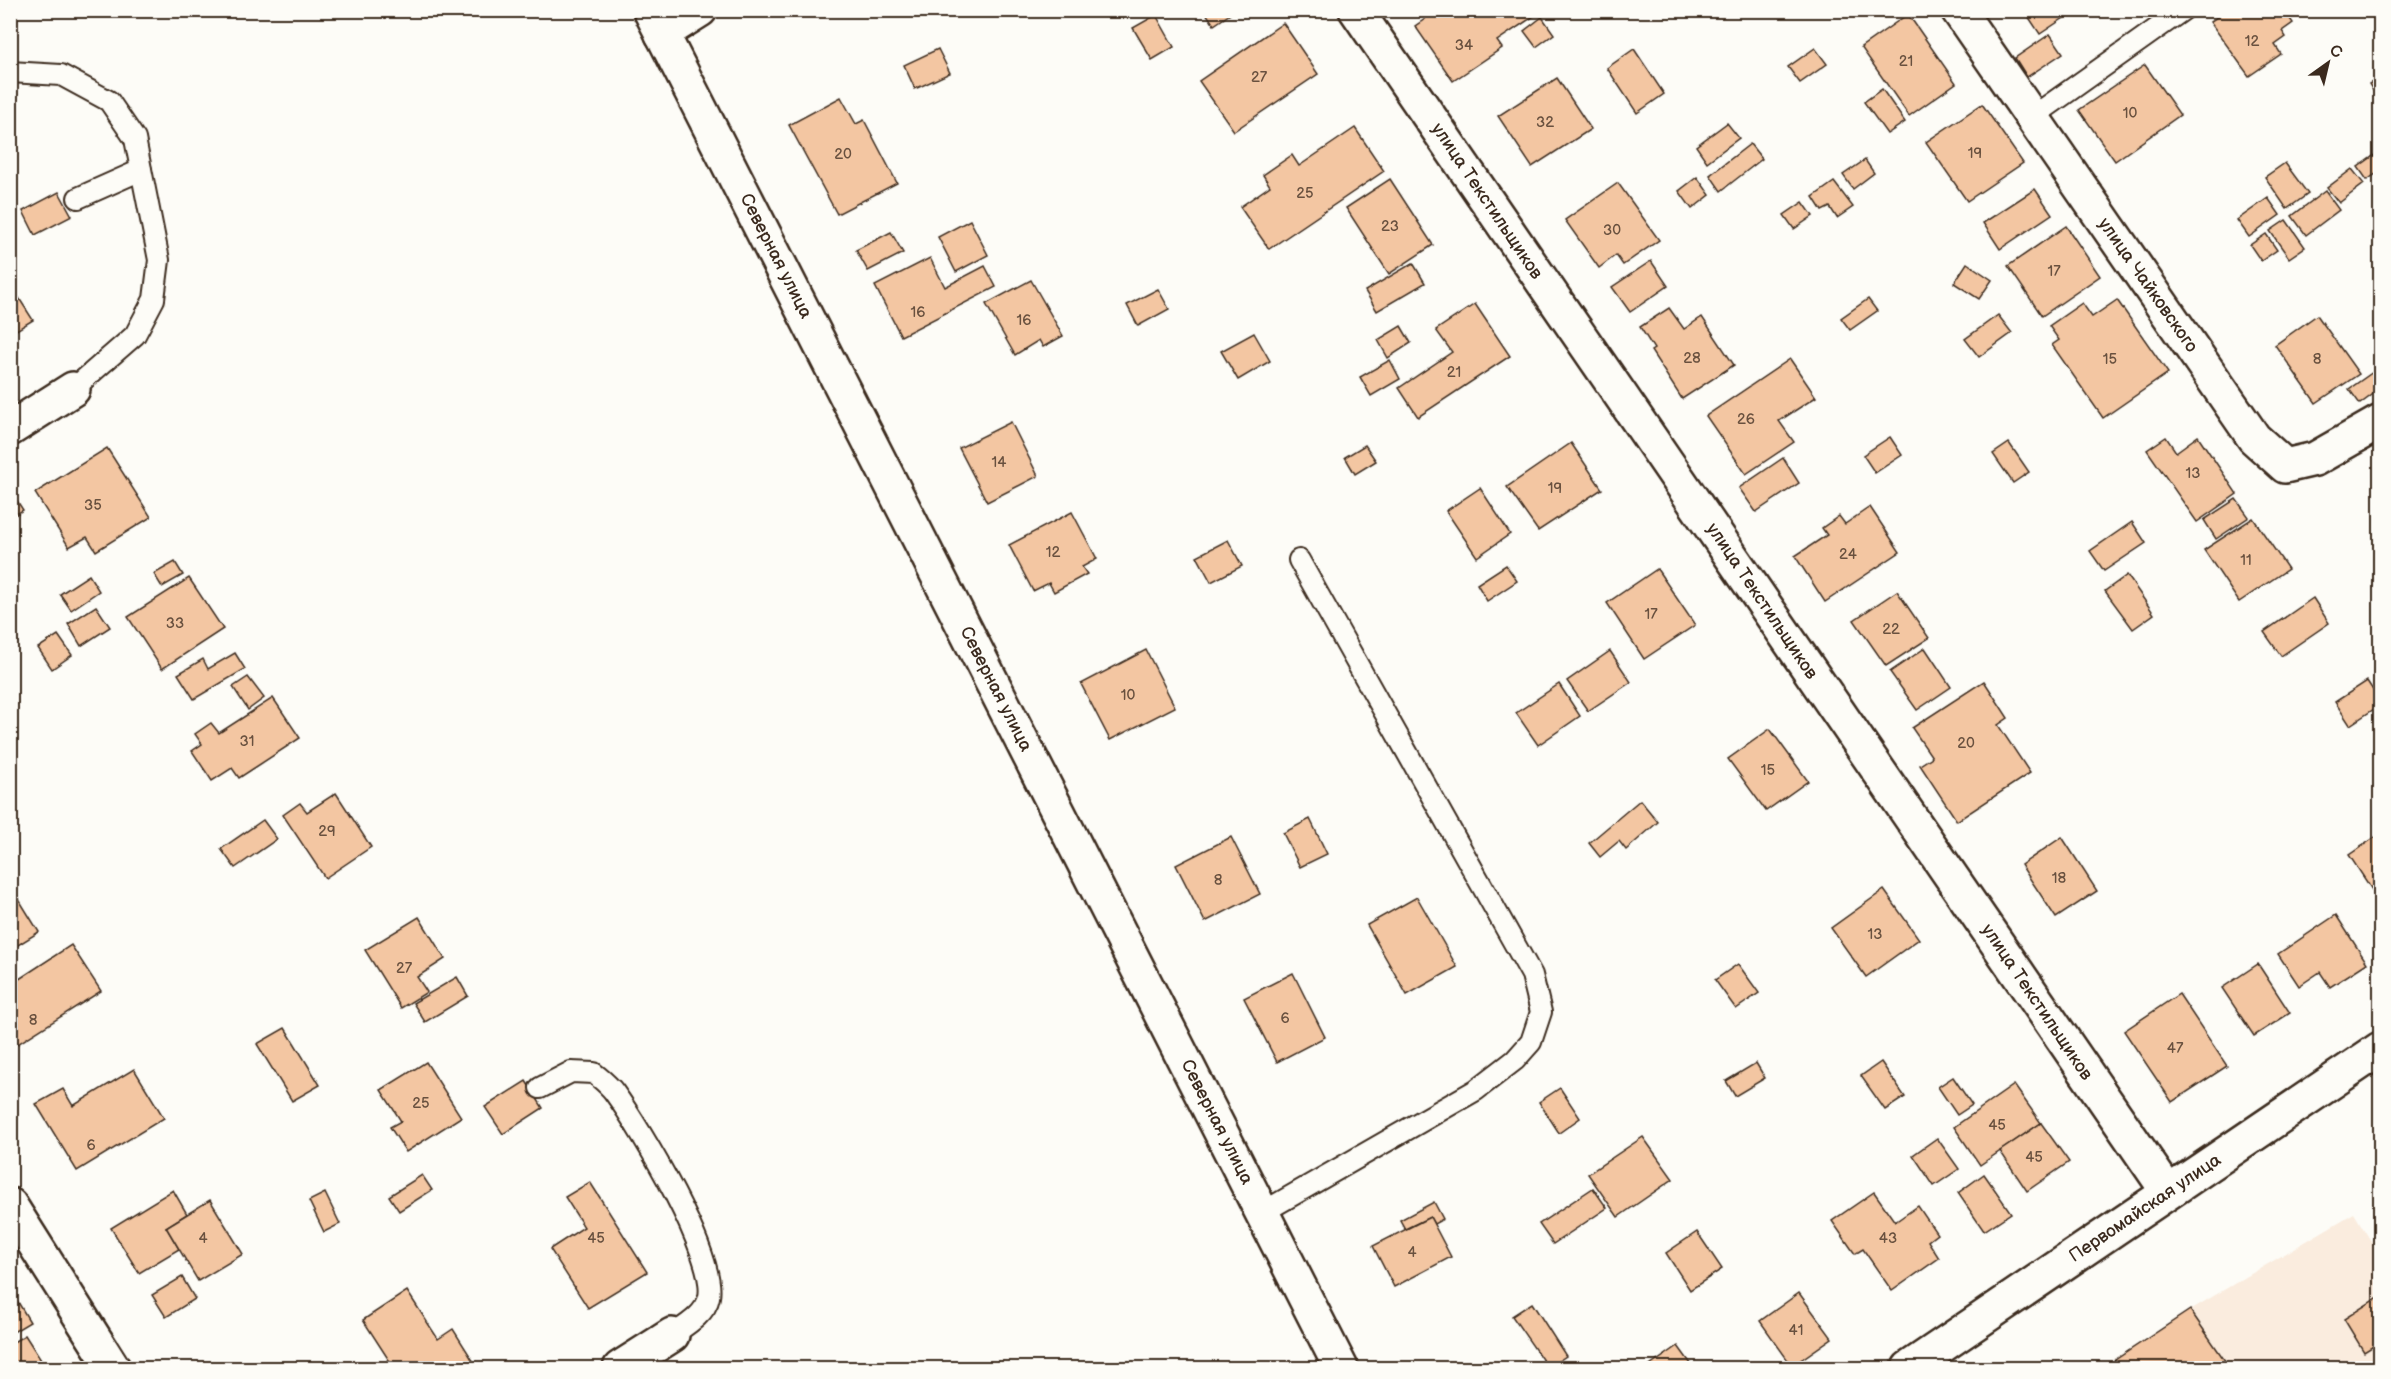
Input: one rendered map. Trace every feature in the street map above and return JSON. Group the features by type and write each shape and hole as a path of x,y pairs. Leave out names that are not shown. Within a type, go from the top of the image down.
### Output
{"street":[{"path":"656,22 700,10"},
{"name":"улица Текстильщиков","path":"1356,10 2168,1192"},
{"name":"улица Чайковского","path":"1958,10 2254,438 2285,466 2315,459 2380,422"},
{"name":"Северная улица","path":"656,22 1341,1368"},
{"path":"10,429 73,389"},
{"name":"Первомайская улица","path":"1909,1368 2380,1048"},
{"path":"10,1205 113,1368"},
{"path":"620,1368 672,1335"}],"lane":[{"path":"2031,118 2183,10"},
{"path":"10,72 61,75 109,101 135,139 159,260 154,299 135,335 73,389"},
{"path":"78,198 141,170"},
{"path":"1263,1212 1476,1090 1515,1060 1531,1042 1541,1012 1532,975 1299,560"},
{"path":"540,1088 571,1072 594,1073 613,1090 667,1176 708,1270 710,1298 696,1318 672,1335"}],"shaded area":[{"path":"2354,1213 2380,1256 2380,1368 2101,1368 2190,1310"}],"building":[{"path":"1204,10 1236,10 1214,25"},
{"path":"1420,10 1543,10 1497,41 1502,48 1453,81 1415,26 1425,19"},
{"path":"2024,10 2076,10 2040,34"},
{"path":"2227,10 2268,10 2273,17 2284,10 2293,23 2282,31 2286,37 2275,45 2281,54 2249,76 2210,22"},
{"path":"1908,14 1956,83 1909,116 1861,47"},
{"path":"1156,15 1174,47 1152,60 1133,28"},
{"path":"1542,17 1554,34 1536,47 1524,31"},
{"path":"1283,23 1318,74 1234,131 1199,81"},
{"path":"2050,34 2063,53 2027,77 2015,58"},
{"path":"1815,48 1827,64 1800,83 1788,67"},
{"path":"938,49 950,73 915,89 904,65"},
{"path":"1634,49 1664,94 1637,113 1607,68"},
{"path":"2145,65 2180,115 2115,161 2079,110"},
{"path":"2380,77 2380,102 2369,84"},
{"path":"1557,78 1591,129 1532,167 1498,116"},
{"path":"1882,89 1905,122 1887,134 1864,102"},
{"path":"841,97 856,124 864,120 897,183 837,214 789,125"},
{"path":"1982,104 2023,163 1967,201 1926,142"},
{"path":"1727,123 1739,138 1707,162 1696,146"},
{"path":"1355,128 1384,171 1269,249 1240,207 1270,186 1263,175 1292,155 1299,166"},
{"path":"1750,144 1762,159 1721,191 1710,175"},
{"path":"2379,152 2380,171 2367,180 2358,167"},
{"path":"1865,160 1874,173 1853,189 1843,175"},
{"path":"2285,163 2308,194 2287,209 2265,177"},
{"path":"2352,169 2364,184 2339,203 2327,188"},
{"path":"1697,177 1710,195 1692,209 1679,191"},
{"path":"1390,179 1433,245 1389,274 1346,208"},
{"path":"1834,182 1853,207 1837,218 1830,207 1822,211 1813,197"},
{"path":"1618,183 1659,240 1623,265 1616,255 1599,268 1565,220"},
{"path":"2035,189 2052,214 2000,249 1983,223"},
{"path":"2325,191 2339,210 2306,235 2292,216"},
{"path":"59,192 72,216 35,235 23,211"},
{"path":"2268,198 2280,215 2249,237 2237,220"},
{"path":"1803,202 1813,216 1794,229 1784,215"},
{"path":"970,220 988,255 956,272 938,237"},
{"path":"2286,220 2305,247 2289,258 2270,231"},
{"path":"2066,226 2100,276 2042,316 2008,266"},
{"path":"891,232 903,253 868,271 856,250"},
{"path":"2266,234 2277,250 2261,261 2250,245"},
{"path":"930,258 945,287 985,266 996,287 901,336 875,286"},
{"path":"1651,261 1668,286 1630,312 1612,287"},
{"path":"1413,263 1425,283 1377,311 1365,291"},
{"path":"1967,263 1992,280 1979,299 1954,283"},
{"path":"1031,280 1063,336 1043,347 1039,340 1015,355 986,304"},
{"path":"10,284 33,320 10,334"},
{"path":"1158,289 1169,309 1138,326 1127,305"},
{"path":"1868,299 1877,311 1850,330 1841,318"},
{"path":"2117,300 2168,373 2103,418 2052,345 2059,340 2049,326 2082,303 2092,317"},
{"path":"1475,304 1510,356 1418,417 1399,388 1452,352 1436,330"},
{"path":"1669,308 1684,329 1702,317 1734,365 1682,399 1651,351 1654,349 1640,327"},
{"path":"1998,315 2012,333 1979,357 1965,339"},
{"path":"2317,315 2359,374 2316,403 2275,345"},
{"path":"1401,326 1411,343 1388,358 1378,340"},
{"path":"1254,333 1270,361 1238,380 1221,351"},
{"path":"1790,359 1816,397 1779,421 1794,442 1746,474 1706,416"},
{"path":"1390,360 1400,379 1371,396 1360,377"},
{"path":"2373,372 2380,383 2380,389 2360,404 2349,389"},
{"path":"1011,422 1038,476 987,502 959,448"},
{"path":"2198,436 2237,494 2197,522 2147,450 2166,437 2176,452"},
{"path":"1890,437 1902,455 1875,473 1863,455"},
{"path":"1571,443 1602,489 1538,531 1507,487"},
{"path":"2009,443 2029,472 2013,483 1993,454"},
{"path":"1365,445 1376,461 1355,474 1345,457"},
{"path":"107,448 151,517 96,551 87,537 69,547 35,493"},
{"path":"1783,458 1799,483 1756,512 1739,488"},
{"path":"1480,488 1510,534 1477,557 1446,511"},
{"path":"10,490 23,510 10,518"},
{"path":"2236,499 2249,517 2216,539 2204,520"},
{"path":"1870,507 1900,552 1825,602 1795,556 1827,535 1822,528 1839,516 1845,524"},
{"path":"1072,512 1097,559 1082,567 1087,574 1054,592 1049,583 1033,591 1009,545"},
{"path":"2253,518 2288,569 2239,602 2204,550"},
{"path":"2132,522 2146,543 2104,571 2090,551"},
{"path":"1228,540 1242,566 1211,582 1197,556"},
{"path":"175,562 183,575 162,587 154,574"},
{"path":"1506,565 1517,581 1487,601 1477,584"},
{"path":"1657,569 1695,625 1644,659 1607,603"},
{"path":"89,575 99,591 71,610 60,594"},
{"path":"2127,575 2154,614 2133,629 2105,591"},
{"path":"189,578 223,629 162,669 128,617"},
{"path":"1897,591 1929,638 1886,666 1854,620"},
{"path":"2313,598 2329,623 2281,656 2264,632"},
{"path":"96,606 110,627 81,646 68,624"},
{"path":"58,635 72,655 52,669 38,648"},
{"path":"1925,648 1951,687 1917,710 1890,672"},
{"path":"1146,650 1175,707 1110,740 1081,684"},
{"path":"1610,651 1631,682 1588,711 1567,681"},
{"path":"235,653 245,669 194,699 178,674 203,659 208,669"},
{"path":"248,677 264,698 248,710 233,687"},
{"path":"1984,681 2008,718 1998,725 2030,773 1957,821 1920,765 1932,757 1912,728"},
{"path":"2367,681 2380,701 2380,705 2350,725 2335,702"},
{"path":"1559,684 1580,716 1538,745 1516,713"},
{"path":"273,698 300,738 239,778 232,768 212,781 192,751 202,744 195,734 211,723 219,733"},
{"path":"1770,729 1808,781 1766,811 1728,759"},
{"path":"336,793 371,847 325,878 283,815 300,803 307,812"},
{"path":"1640,800 1658,822 1626,850 1619,841 1600,857 1589,843"},
{"path":"1310,819 1327,854 1300,867 1283,833"},
{"path":"263,820 277,839 235,868 221,849"},
{"path":"2380,834 2380,902 2349,855"},
{"path":"1231,837 1260,894 1205,922 1176,865"},
{"path":"2062,837 2097,891 2056,918 2021,865"},
{"path":"10,885 39,932 10,950"},
{"path":"1884,890 1919,939 1866,977 1831,928"},
{"path":"1417,897 1457,967 1407,995 1367,925"},
{"path":"2336,915 2367,963 2330,987 2320,972 2299,986 2278,954"},
{"path":"419,917 445,959 417,977 427,992 401,1008 365,950"},
{"path":"71,945 101,991 10,1049 10,985"},
{"path":"1738,964 1759,993 1736,1009 1715,980"},
{"path":"2258,964 2290,1013 2254,1036 2222,988"},
{"path":"1293,973 1325,1037 1277,1062 1244,998"},
{"path":"457,977 468,996 425,1022 413,1003"},
{"path":"2179,994 2227,1066 2172,1102 2124,1031"},
{"path":"285,1028 320,1085 292,1101 257,1044"},
{"path":"426,1062 461,1117 406,1152 390,1127 401,1121 381,1090"},
{"path":"1881,1062 1905,1097 1885,1110 1861,1076"},
{"path":"1756,1063 1765,1078 1735,1096 1726,1081"},
{"path":"134,1069 164,1118 77,1171 36,1104 63,1089 73,1106"},
{"path":"1953,1077 1972,1105 1957,1115 1938,1087"},
{"path":"526,1081 543,1108 503,1134 485,1107"},
{"path":"2014,1085 2041,1123 1980,1165 1954,1127"},
{"path":"1560,1088 1580,1118 1559,1133 1539,1102"},
{"path":"2041,1123 2069,1162 2027,1191 2000,1151"},
{"path":"1643,1137 1673,1179 1618,1217 1588,1174"},
{"path":"1937,1138 1959,1169 1934,1186 1913,1155"},
{"path":"1984,1174 2011,1213 1984,1231 1958,1193"},
{"path":"422,1175 432,1190 399,1211 389,1196"},
{"path":"590,1182 647,1272 588,1308 550,1249 584,1227 565,1197"},
{"path":"1593,1188 1607,1208 1553,1244 1539,1224"},
{"path":"173,1190 187,1214 166,1227 179,1249 139,1273 111,1228"},
{"path":"1874,1192 1895,1222 1918,1206 1937,1234 1928,1241 1939,1258 1892,1291 1863,1249 1855,1254 1832,1221"},
{"path":"325,1193 340,1224 324,1232 309,1201"},
{"path":"210,1200 243,1254 198,1281 166,1227"},
{"path":"1434,1202 1443,1219 1434,1224 1430,1217 1405,1229 1400,1220"},
{"path":"1430,1217 1451,1257 1394,1287 1373,1246"},
{"path":"1697,1232 1722,1269 1690,1290 1666,1253"},
{"path":"182,1277 195,1299 166,1317 152,1295"},
{"path":"407,1291 438,1339 453,1329 477,1367 394,1368 363,1320"},
{"path":"12,1292 30,1322 10,1334 10,1293"},
{"path":"1799,1293 1832,1338 1792,1366 1760,1321"},
{"path":"2380,1296 2380,1342 2364,1352 2344,1319"},
{"path":"1532,1303 1566,1356 1548,1368 1512,1316"},
{"path":"2190,1310 2230,1368 2103,1368"},
{"path":"25,1335 46,1368 10,1368 10,1344"},
{"path":"1678,1346 1694,1368 1647,1368"}]}
